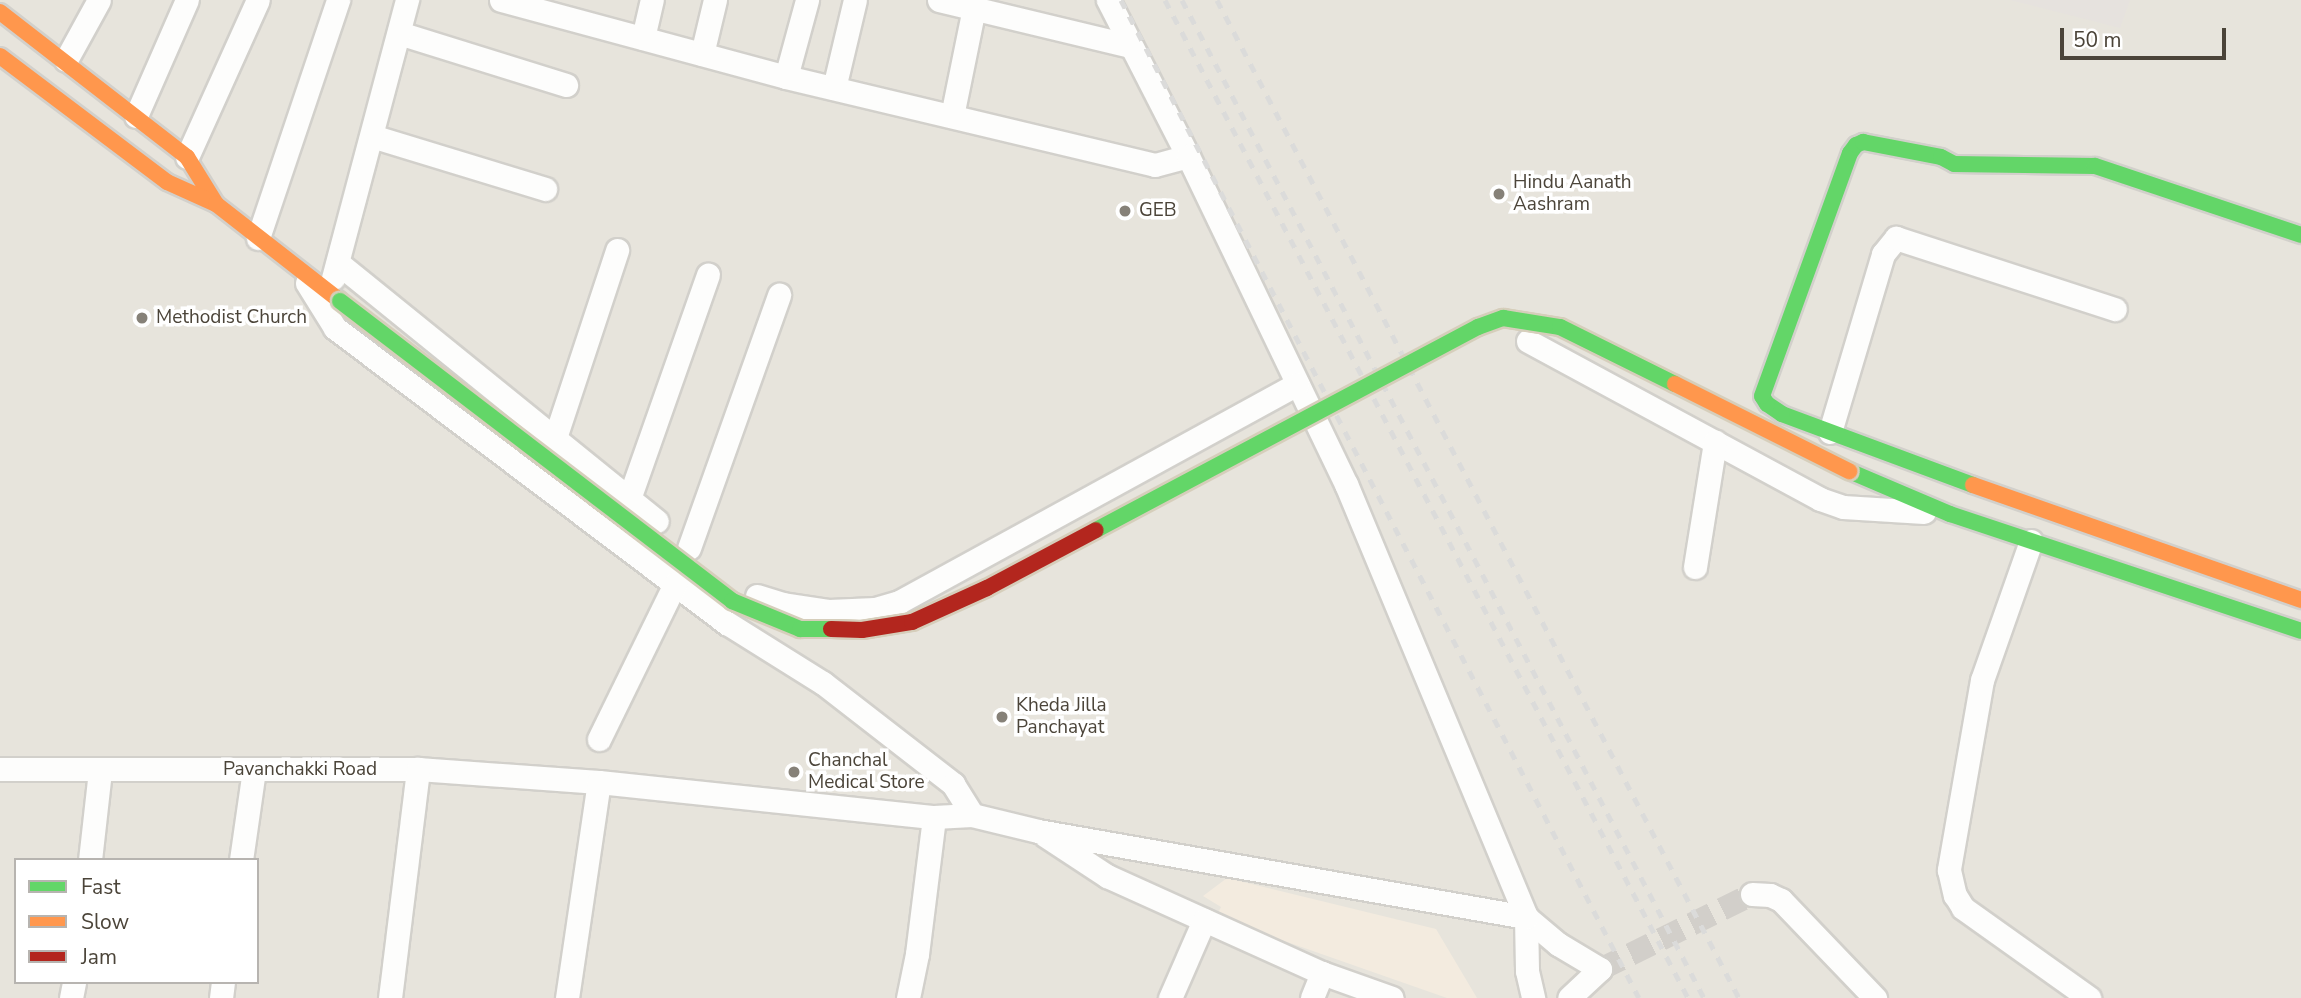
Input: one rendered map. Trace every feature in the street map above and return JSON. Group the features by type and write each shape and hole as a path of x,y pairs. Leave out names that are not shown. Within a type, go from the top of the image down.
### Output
{"main road":[{"path":"0,12 66,60 187,157 216,204"},
{"path":"0,56 167,182 216,204 732,601 800,629 862,630 912,622 987,588 1466,333 1503,318 1530,320 1560,327 1849,471 1950,514 2301,631"},
{"path":"2301,235 2095,166 1954,164 1928,154 1863,142 1856,145 1850,153 1762,396 1782,414 2097,531 2301,600"}],"street":[{"path":"66,60 99,0"},
{"path":"136,116 187,0"},
{"path":"187,157 258,0"},
{"path":"258,238 338,0"},
{"path":"334,297 338,263 407,0"},
{"path":"501,0 786,77 1155,165 1188,156"},
{"path":"643,38 652,0"},
{"path":"702,54 715,0"},
{"path":"786,77 807,0"},
{"path":"834,88 855,0"},
{"path":"939,0 1131,46"},
{"path":"1108,0 1188,156 1346,484 1526,917 1527,971 1533,998"},
{"path":"953,116 974,8"},
{"path":"398,33 566,85"},
{"path":"372,136 545,189"},
{"path":"1830,432 1883,254 1896,238 2115,309"},
{"path":"555,438 617,250"},
{"path":"338,263 689,548 747,591 764,599 829,611 875,609 922,592 1297,384"},
{"path":"300,271 335,328 727,623 823,682 953,784 972,815"},
{"path":"629,499 708,275"},
{"path":"689,548 779,295"},
{"path":"1528,341 1833,505 1950,514"},
{"path":"1695,567 1716,442"},
{"path":"2031,541 1982,680 1949,870 1955,895 1963,908 2089,998"},
{"path":"598,739 675,584"},
{"name":"Pavanchakki Road","path":"0,769 418,769 598,782 934,817 972,815 1038,831 1526,917"},
{"path":"390,998 418,769"},
{"path":"241,858 254,770"},
{"path":"90,858 100,771"},
{"path":"567,998 598,782"},
{"path":"908,998 917,954 934,817"},
{"path":"1038,831 1107,876 1322,973 1392,998"},
{"path":"1752,894 1770,895 1781,900 1875,998"},
{"path":"1526,917 1558,944 1600,969 1569,998"},
{"path":"1170,998 1203,920"},
{"path":"1312,998 1322,973"}],"shaded area":[{"path":"0,0 2301,0 2301,998 0,998"},
{"path":"2010,0 2130,0 2120,28"},
{"path":"1227,878 1436,929 1477,998 1447,998 1216,917 1221,907 1203,896"}],"tunnel":[{"path":"1600,969 1752,894"}],"railway":[{"path":"1121,0 1639,998"},
{"path":"1165,0 1688,998"},
{"path":"1182,0 1704,998"},
{"path":"1217,0 1739,998"}],"traffic: fast":[{"path":"1973,485 1782,414 1767,404 1762,396 1850,153 1856,145 1863,142 1941,157 1954,164 2095,166 2301,235"},
{"path":"340,301 732,601 800,629 831,629"},
{"path":"1096,530 1478,327 1503,318 1560,327 1675,384"},
{"path":"1849,471 1950,514 2301,631"}],"traffic: slow":[{"path":"0,12 187,157 216,204"},
{"path":"0,56 167,182 216,204 340,301"},
{"path":"1675,384 1849,471"},
{"path":"1973,485 2301,600"}],"traffic: jam":[{"path":"831,629 862,630 912,622 987,588 1096,530"}],"place":[{"name":"Hindu Aanath Aashram","path":"1499,194"},
{"name":"GEB","path":"1125,211"},
{"name":"Methodist Church","path":"142,318"},
{"name":"Kheda Jilla Panchayat","path":"1002,717"},
{"name":"Chanchal Medical Store","path":"794,772"}]}
